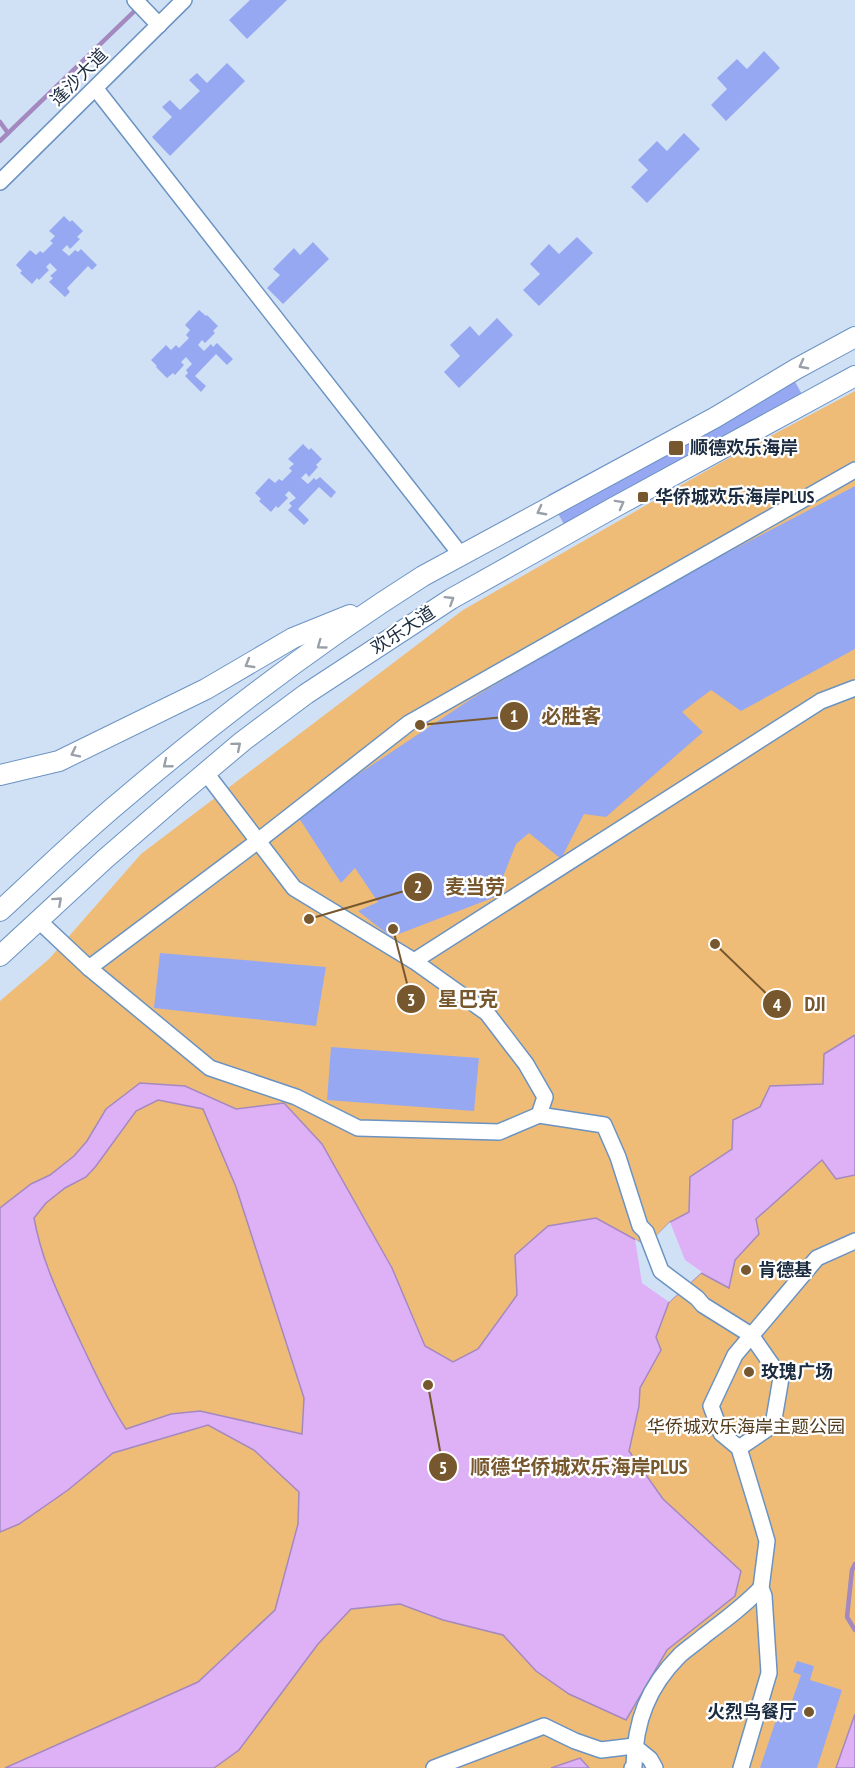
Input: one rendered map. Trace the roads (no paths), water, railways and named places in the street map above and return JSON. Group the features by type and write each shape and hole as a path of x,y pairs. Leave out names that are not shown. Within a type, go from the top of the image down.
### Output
{"street":[{"path":"135,0 156,21"},
{"name":"逢沙大道","path":"0,182 96,88 156,21 184,0"},
{"path":"96,88 461,555"},
{"name":"欢乐大道","path":"0,911 120,802 205,732 378,604 423,576 716,417 796,369 855,338"},
{"name":"欢乐大道","path":"1,952 243,741 306,694 451,599 855,376"},
{"path":"89,968 258,841 409,723 855,470"},
{"path":"0,775 59,761 206,688 293,638 378,604"},
{"path":"414,961 821,700 855,688"},
{"path":"206,773 294,888 414,961 487,1013 526,1064 545,1097 539,1115"},
{"path":"83,835 105,859"},
{"path":"38,920 89,968 210,1068 296,1097 358,1128 499,1132 539,1115 604,1125 618,1157 640,1226 646,1232 662,1271 698,1298 703,1305 751,1335 781,1378 773,1425 739,1448"},
{"path":"741,1768 769,1673 764,1596 761,1588 767,1541 739,1448 721,1433 711,1406 735,1355 817,1258 855,1241"},
{"path":"632,1768 634,1766 634,1746 644,1706 659,1678 681,1654 746,1604 761,1588"},
{"path":"434,1768 544,1726 601,1750 634,1746 650,1759 656,1768"}],"waterway":[{"path":"0,141 146,0"},
{"path":"0,122 8,133"},
{"path":"855,1564 852,1570 847,1617 855,1630"}],"place":[{"name":"顺德欢乐海岸","path":"676,448"},
{"name":"华侨城欢乐海岸PLUS","path":"643,497"},
{"name":"必胜客","path":"420,725"},
{"name":"麦当劳","path":"309,919"},
{"name":"星巴克","path":"393,929"},
{"name":"DJI","path":"715,944"},
{"name":"肯德基","path":"746,1270"},
{"name":"玫瑰广场","path":"749,1372"},
{"name":"顺德华侨城欢乐海岸PLUS","path":"428,1385"},
{"name":"火烈鸟餐厅","path":"809,1712"}],"park label":[{"name":"华侨城欢乐海岸主题公园","path":"746,1427"}]}
